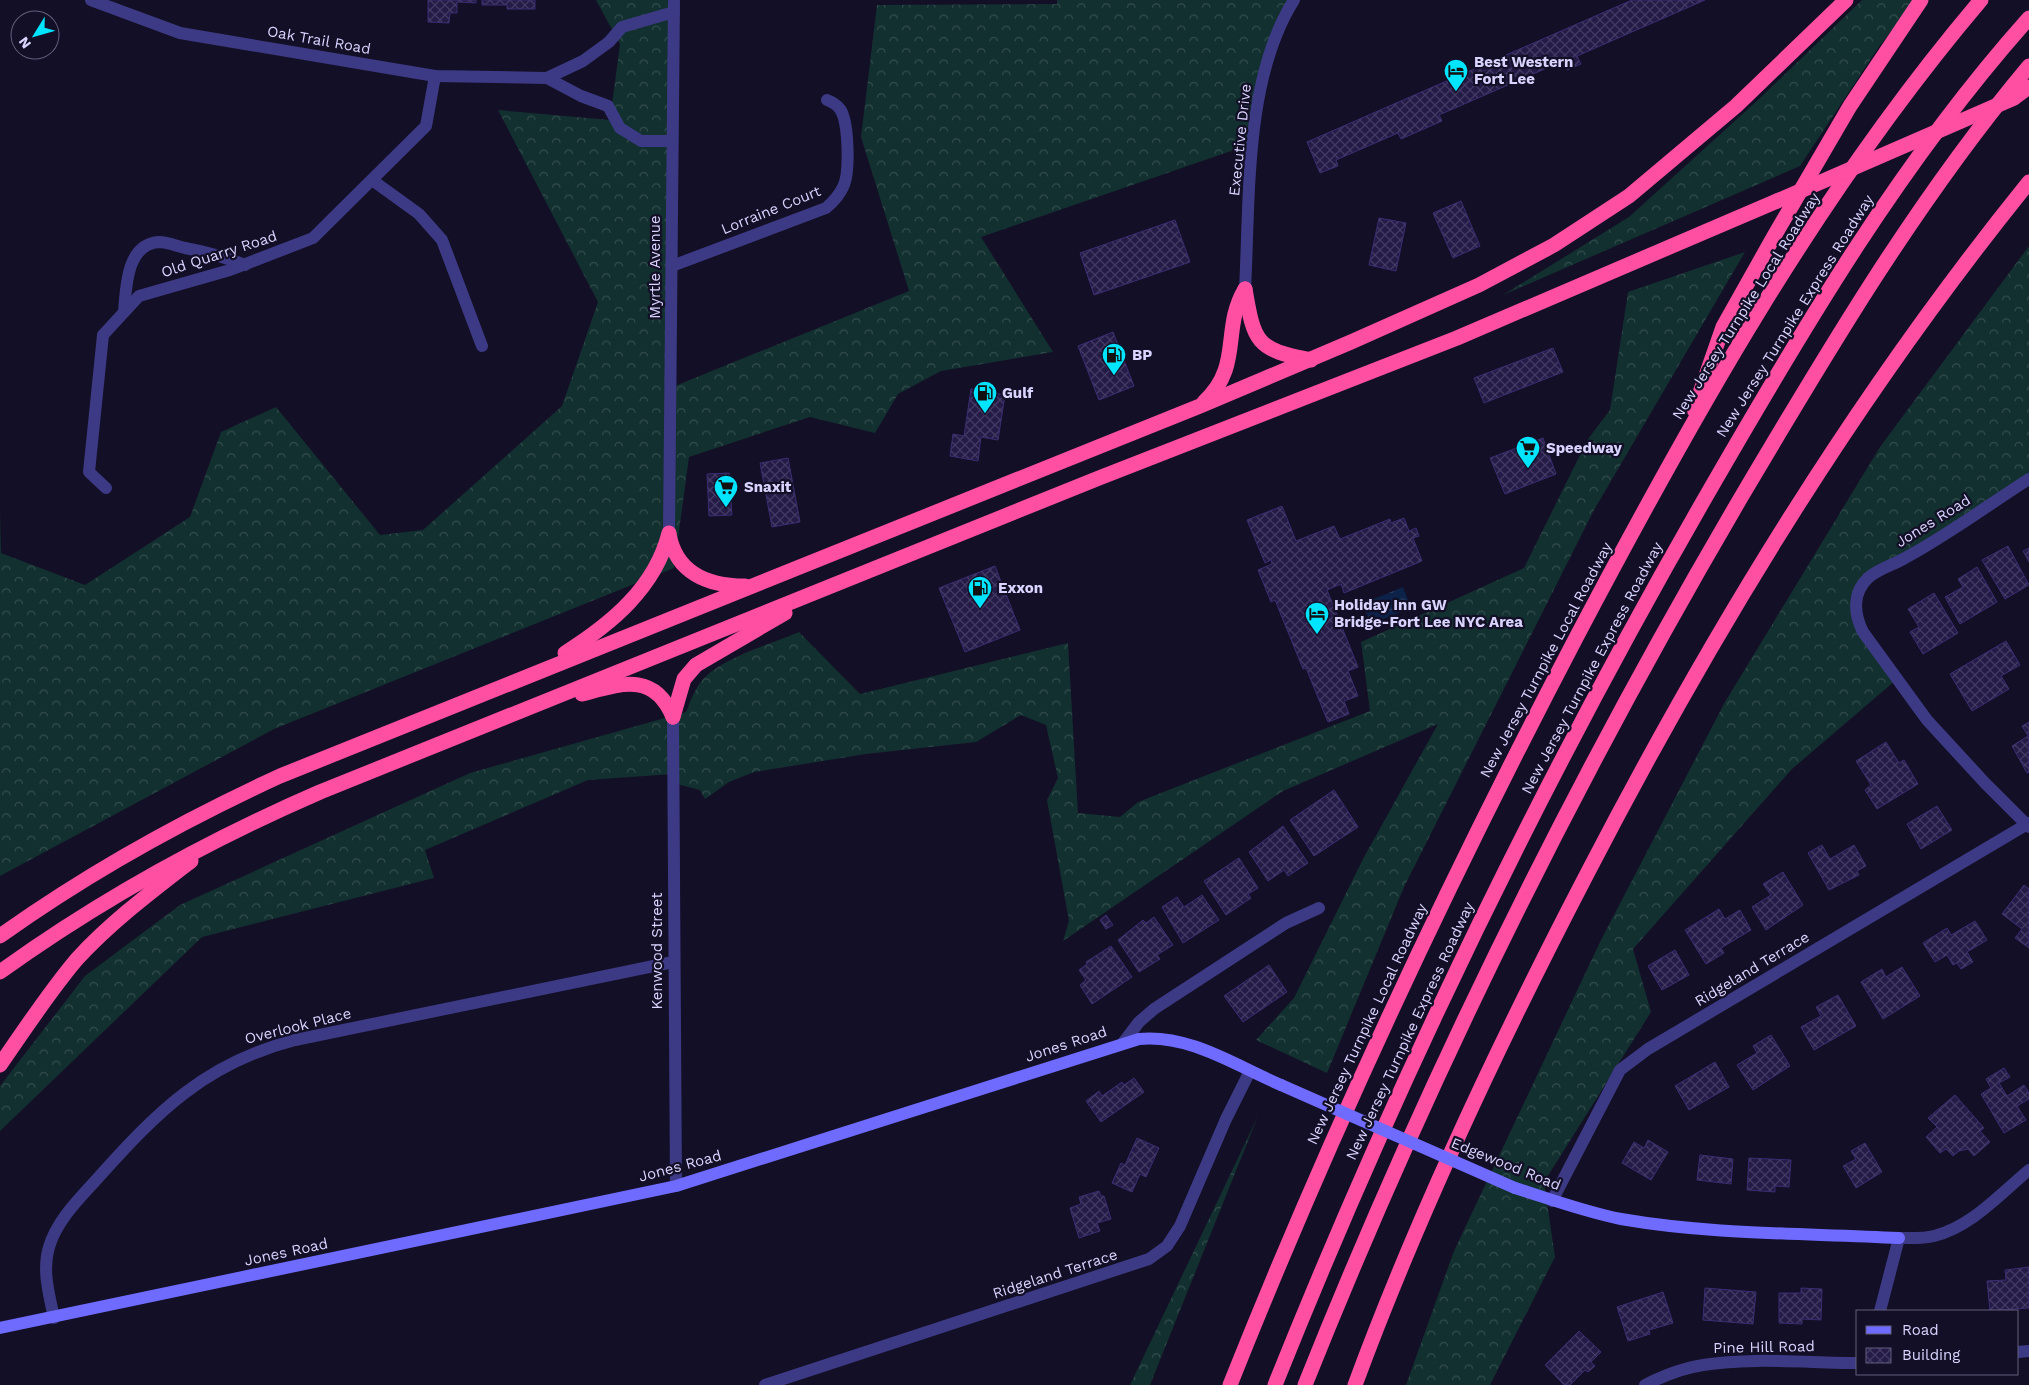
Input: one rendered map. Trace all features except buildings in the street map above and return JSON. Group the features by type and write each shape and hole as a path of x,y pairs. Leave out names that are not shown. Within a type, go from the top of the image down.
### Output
{"highway":[{"path":"0,936 109,865 217,806 312,762 1200,406 1311,360 1479,285 1538,255 1601,216 1652,177 1736,106 1846,0"},
{"path":"1681,446 1723,327 1845,114 1876,64 1921,0"},
{"name":"New Jersey Turnpike Local Roadway","path":"1230,1385 1328,1148 1446,896 1559,670 1681,446 1764,304 1827,206 1900,101 1980,0"},
{"name":"New Jersey Turnpike Express Roadway","path":"1275,1385 1354,1194 1445,994 1544,792 1646,602 1760,403 1877,217 1950,114 2029,18"},
{"path":"1305,1385 1395,1172 1478,989 1570,805 1645,664 1772,444 1866,294 1974,136 2029,66"},
{"path":"2014,98 2029,87"},
{"path":"0,972 108,899 224,836 320,792 1456,338 2029,92"},
{"path":"1355,1385 1424,1214 1496,1052 1595,859 1692,680 1785,523 1862,407 1938,300 2029,182"},
{"path":"1245,289 1253,331 1262,344 1287,354 1311,360"},
{"path":"1200,406 1215,390 1226,373 1235,308 1245,289"},
{"path":"669,534 678,559 691,572 716,582 751,586"},
{"path":"508,683 573,648 623,610 655,571 662,558 669,534"},
{"path":"673,717 680,688 689,672 696,665 839,583"},
{"path":"514,713 628,684 646,686 653,689 666,702 673,717"},
{"path":"0,1065 54,988 92,944 136,903 224,836"}],"street":[{"name":"Oak Trail Road","path":"91,0 180,33 435,76 547,78"},
{"name":"Executive Drive","path":"1245,289 1252,156 1262,78 1272,45 1294,0"},
{"path":"547,78 583,61 609,42 622,27 674,6"},
{"name":"Myrtle Avenue","path":"669,534 674,6"},
{"name":"Old Quarry Road","path":"106,488 89,472 102,335 139,296 245,265 313,238 426,126 435,76"},
{"path":"547,78 580,96 608,106 620,128 641,141 672,141"},
{"name":"Lorraine Court","path":"672,266 826,208 836,199 844,187 847,173 844,119 841,110 827,100"},
{"path":"372,180 419,214 442,240 482,346"},
{"path":"124,312 126,281 132,261 144,248 158,242 222,256 245,265"},
{"name":"Jones Road","path":"2028,825 1927,720 1882,660 1857,619 1855,606 1858,592 1867,579 1880,570 1905,558 2029,479"},
{"name":"Kenwood Street","path":"673,717 673,962 676,1186"},
{"name":"Ridgeland Terrace","path":"1552,1201 1620,1070 1648,1049 2028,825"},
{"name":"Jones Road","path":"0,1328 676,1186 871,1126 1123,1043 1139,1022 1154,1009 1286,923 1319,908"},
{"name":"Overlook Place","path":"54,1318 45,1270 49,1246 60,1223 77,1201 147,1124 184,1093 227,1064 256,1051 295,1040 673,962"},
{"name":"Edgewood Road","path":"1123,1043 1147,1038 1176,1041 1210,1052 1515,1188 1552,1201 1620,1219 1692,1228 1777,1235 1899,1238"},
{"name":"Ridgeland Terrace","path":"765,1385 1149,1259 1167,1246 1180,1226 1226,1119 1250,1071"},
{"path":"1880,1310 1899,1238 1932,1237 1955,1228 1975,1216 2029,1170"},
{"name":"Pine Hill Road","path":"1645,1385 1673,1372 1702,1365 1729,1362 1856,1363"}],"green space":[{"path":"596,0 670,0 675,386 909,291 861,137 877,5 1057,4 1057,0 1294,0 1272,45 1252,155 1237,149 981,237 1053,352 941,371 898,394 875,433 810,417 689,457 674,568 274,729 0,876 0,510 1,553 85,585 190,517 221,432 276,407 380,535 423,530 562,406 598,302 498,110 610,120 620,44"},
{"path":"1862,0 1915,0 1878,48 1800,166 1503,295 1629,217 1758,100"},
{"path":"2029,246 2029,479 1880,570 1855,606 1896,680 1792,769 1633,949 1651,1012 1544,1182 1555,1257 1490,1385 1406,1385 1454,1251 1601,940 1725,702 1880,447"},
{"path":"1745,252 1594,510 1404,887 1327,1073 1256,1040 1294,998 1363,859 1438,724 1283,791 1063,941 1069,921 1047,800 1058,778 1046,725 1021,715 976,742 866,754 754,772 729,782 705,799 700,790 673,783 673,774 588,780 425,850 434,878 202,937 0,1131 0,1086 85,976 180,905 470,773 686,712 698,686 713,670 736,657 799,632 860,694 1068,643 1078,813 1120,817 1138,802 1370,711 1361,642 1524,568 1588,439 1610,410 1628,292"},
{"path":"1258,1116 1150,1385 1130,1385"}],"water":[{"path":"1403,587 1411,608 1371,624 1362,604"}],"place":[{"name":"Best Western Fort Lee","path":"1456,92"},
{"name":"BP","path":"1114,376"},
{"name":"Gulf","path":"985,414"},
{"name":"Speedway","path":"1528,469"},
{"name":"Snaxit","path":"726,508"},
{"name":"Exxon","path":"980,609"},
{"name":"Holiday Inn GW Bridge-Fort Lee NYC Area","path":"1317,635"}]}
